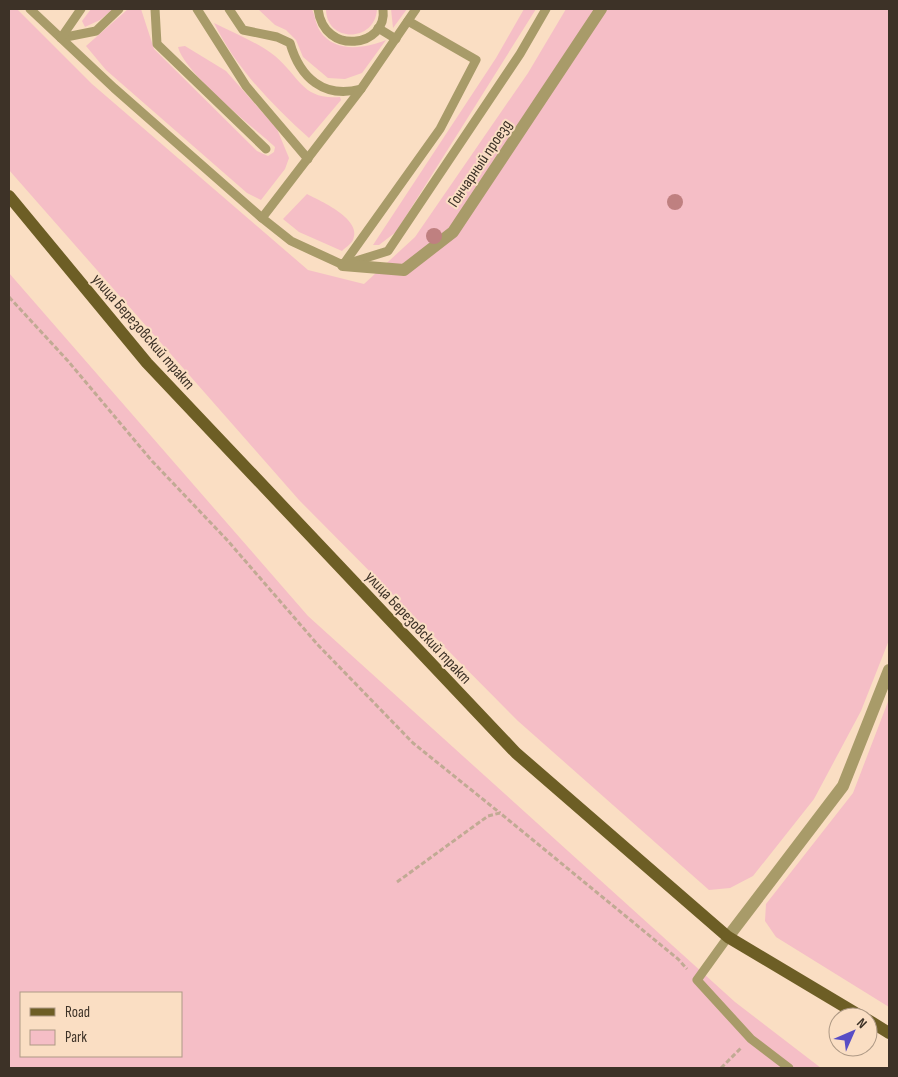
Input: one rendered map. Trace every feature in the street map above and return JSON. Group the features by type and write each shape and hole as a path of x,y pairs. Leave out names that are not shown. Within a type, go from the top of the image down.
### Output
{"main road":[{"name":"улица Березовский тракт","path":"9,196 147,363 516,753 728,937 845,1007"},
{"path":"878,1026 889,1033"}],"street":[{"name":"Гончарный проезд","path":"343,265 404,270 453,232 601,9"},
{"path":"728,937 843,786 889,670"}],"lane":[{"path":"30,9 262,218 291,241 343,265 388,250 520,54 546,9"},
{"path":"61,38 81,9"},
{"path":"61,38 96,31 119,9"},
{"path":"155,9 158,44 266,149"},
{"path":"197,9 246,86 308,158"},
{"path":"229,9 243,30 276,37 290,43 294,58 303,73 322,87 346,93 362,89"},
{"path":"318,9 320,19 330,35 352,43 370,36 378,28 383,9"},
{"path":"262,218 362,89 416,9"},
{"path":"343,265 440,128 476,60 408,21"},
{"path":"378,28 396,39"},
{"path":"728,937 697,980 751,1039 789,1068"}],"path":[{"path":"9,297 68,361 152,461 228,541 318,645 413,743 678,959 697,980"},
{"path":"397,882 488,816 500,814"},
{"path":"721,1068 751,1039"}],"green space":[{"path":"9,9 17,9 92,84 308,270 364,284 415,237 528,73 566,9 889,9 889,640 861,711 814,799 753,876 730,888 709,890 518,721 299,500 9,170"},
{"path":"91,9 113,9 100,20 85,27 82,21"},
{"path":"128,9 141,9 154,49 257,151 268,156 274,152 275,147 236,114 206,85 183,58 178,47 185,46 226,71 277,129 289,158 285,169 261,200 247,193 106,70 86,46"},
{"path":"258,9 312,9 320,31 326,38 342,46 360,47 386,40 362,73 345,79 328,78 303,57 296,40 286,30 275,25"},
{"path":"326,9 377,9 374,20 368,28 360,33 351,34 342,33 334,28 328,20"},
{"path":"391,9 407,9 393,28"},
{"path":"524,9 536,9 396,232 379,245 373,245 496,58"},
{"path":"214,23 253,42 275,56 309,91 327,97 340,97 341,100 309,138 256,85 233,55"},
{"path":"307,194 339,212 352,225 354,232 353,240 342,251 299,232 283,219"},
{"path":"9,273 308,616 735,1002 821,1068 9,1068"},
{"path":"889,699 889,1007 776,937 765,921 766,904 853,793"}]}
